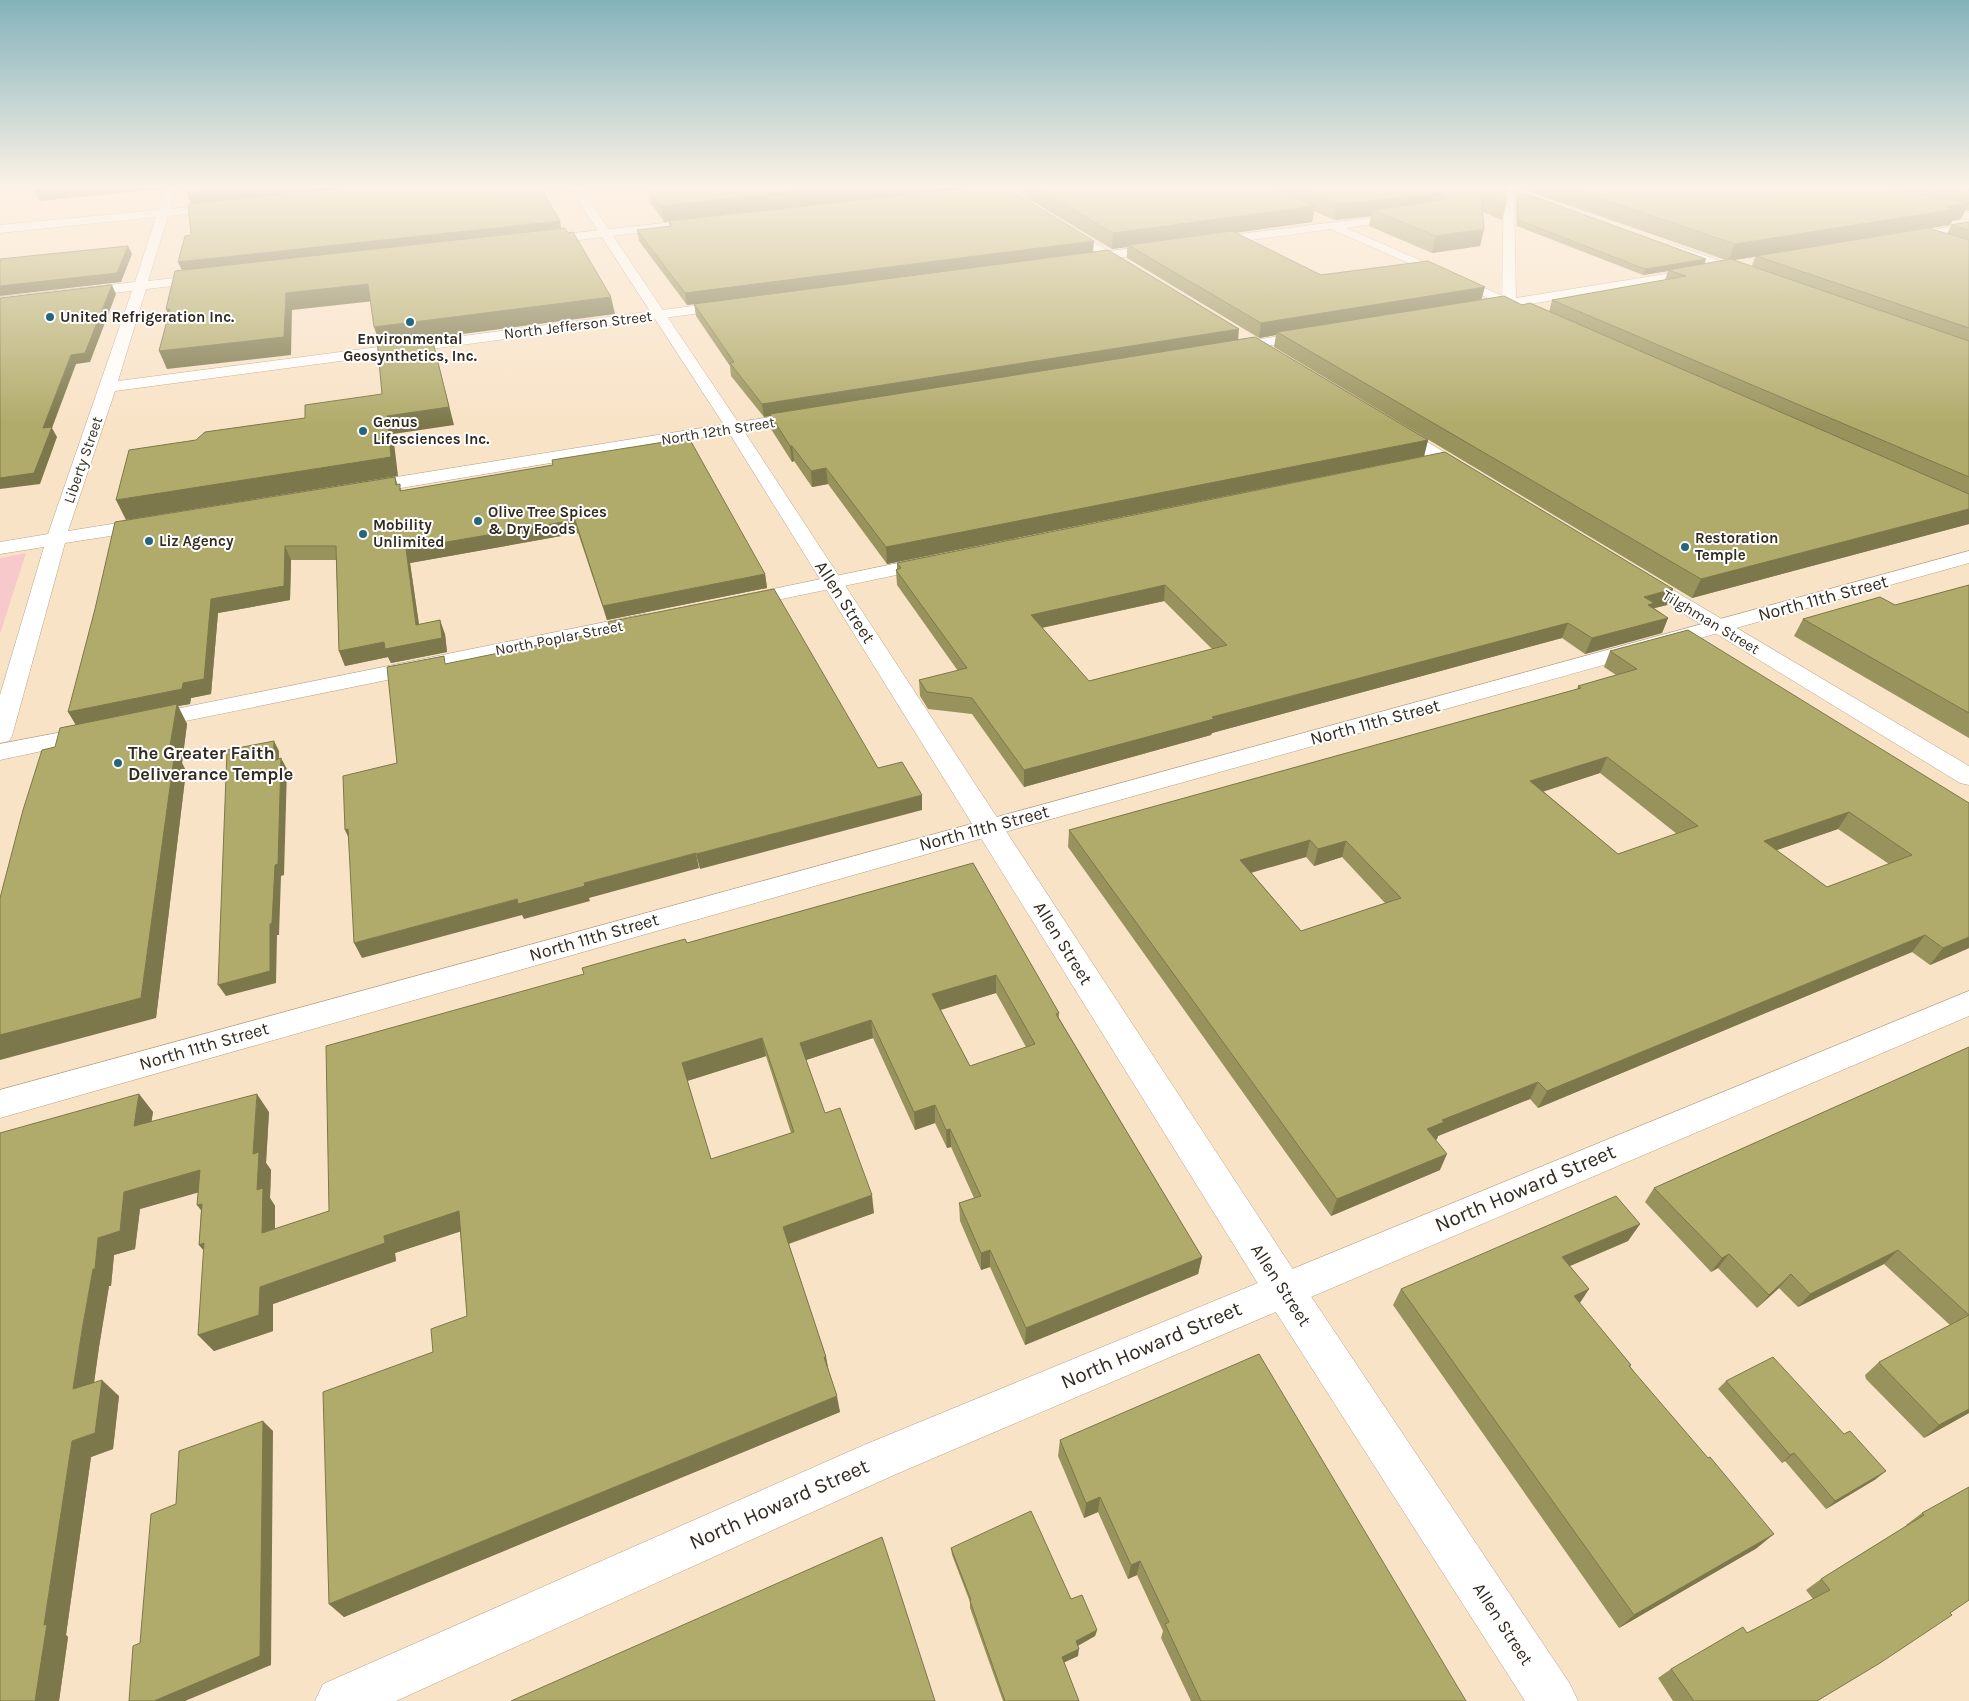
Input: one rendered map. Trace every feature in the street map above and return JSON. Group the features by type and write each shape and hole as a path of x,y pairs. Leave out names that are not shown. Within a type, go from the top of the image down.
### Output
{"street":[{"name":"Liberty Street","path":"0,736 56,539 148,264"},
{"name":"Allen Street","path":"625,264 734,428 1284,1290 1553,1701"},
{"path":"1121,264 1148,280"},
{"path":"1420,264 1544,319"},
{"path":"1508,264 1508,303"},
{"path":"1717,264 1763,280"},
{"path":"1460,311 1748,264"},
{"path":"0,301 220,277"},
{"name":"North Jefferson Street","path":"108,387 742,304"},
{"path":"1237,341 1255,344 1323,333"},
{"path":"1255,344 1279,359"},
{"name":"North 12th Street","path":"347,491 821,414"},
{"path":"1377,419 1482,483"},
{"path":"1414,464 1442,459"},
{"path":"0,548 163,521"},
{"name":"North 11th Street","path":"0,1104 989,826 1210,767 1969,557"},
{"path":"719,606 948,559"},
{"name":"Tilghman Street","path":"1628,572 1969,778"},
{"name":"North Poplar Street","path":"0,752 662,617"},
{"name":"North Howard Street","path":"340,1701 879,1460 1969,1004"}],"shaded area":[{"path":"26,553 0,634 0,558"}],"building":[{"path":"0,264 121,264 117,273 0,286"},
{"path":"235,264 592,264 611,297 374,327 368,284 286,293 284,337 159,351 170,309 166,309 175,271"},
{"path":"663,264 910,264 685,293"},
{"path":"998,264 1132,264 1239,329 762,404 730,363 734,362 694,304"},
{"path":"1161,264 1300,264 1321,275 1402,264 1435,264 1485,287 1261,323"},
{"path":"1633,264 1673,264 1645,269"},
{"path":"1700,264 1747,264 1969,341 1969,477 1552,300 1686,276 1668,270"},
{"path":"1781,264 1969,264 1969,328"},
{"path":"112,285 85,353 71,355 43,428 52,427 34,473 0,478 0,298"},
{"path":"1504,296 1522,305 1530,303 1969,494 1969,509 1701,579 1277,332"},
{"path":"431,334 449,407 387,416 391,457 116,500 129,450 196,440 205,432 305,418 305,405 382,394 377,340"},
{"path":"1255,337 1428,440 886,547 826,468 811,471 792,446 790,446 770,414"},
{"path":"689,438 765,574 603,606 575,520 406,549 416,625 440,620 442,638 385,649 384,642 339,651 336,546 285,546 284,586 211,599 204,679 183,683 182,689 68,712 115,522 395,477 396,485 400,484 400,491 553,465 552,460"},
{"path":"1445,452 1673,589 1644,597 1654,603 1648,605 1668,618 1592,638 1568,623 1212,717 1214,719 1024,770 972,698 927,692 919,680 967,668 896,570 901,568 897,563","holes":["1165,585 1227,645 1089,681 1031,615"]},
{"path":"1969,585 1969,713 1803,619 1880,597 1895,605"},
{"path":"774,589 878,768 902,762 922,795 584,883 585,886 518,904 517,899 354,943 348,829 345,830 343,776 397,763 387,667 444,656 445,664 611,630 608,622"},
{"path":"1688,630 1969,803 1969,937 1943,948 1925,935 1547,1091 1538,1082 1442,1120 1444,1122 1427,1129 1447,1154 1337,1199 1069,830 1581,688 1578,686 1637,669 1610,651","holes":["1607,757 1698,826 1618,854 1530,781","1849,812 1912,855 1827,887 1764,841","1310,840 1318,849 1346,841 1401,898 1301,931 1240,860"]},
{"path":"177,704 169,752 175,751 141,998 0,1035 0,898 23,810 42,750 55,747 60,728"},
{"path":"274,741 273,761 281,758 278,864 275,865 272,923 270,924 270,971 218,985 227,750"},
{"path":"973,863 1059,1013 1056,1014 1202,1257 1026,1328 990,1250 981,1253 959,1203 981,1196 950,1129 946,1130 935,1105 914,1112 871,1020 800,1043 825,1113 840,1108 872,1195 783,1227 837,1396 329,1604 323,1392 433,1352 431,1329 467,1316 459,1211 384,1236 385,1243 260,1287 259,1315 198,1335 204,1243 199,1245 202,1204 197,1205 200,1170 124,1192 120,1231 98,1238 95,1269 93,1269 73,1389 102,1380 95,1433 72,1441 44,1625 47,1624 35,1701 0,1701 0,1133 139,1094 134,1126 257,1094 253,1154 259,1152 257,1190 263,1188 262,1233 329,1211 326,1046 584,974 582,968 685,939 687,943","holes":["996,975 1035,1044 970,1066 932,994","762,1038 794,1132 711,1159 682,1063"]},
{"path":"1969,1047 1969,1315 1898,1250 1810,1294 1791,1274 1769,1295 1729,1254 1722,1258 1654,1188"},
{"path":"1616,1196 1640,1224 1562,1257 1589,1289 1574,1296 1631,1365 1629,1366 1708,1458 1710,1457 1774,1534 1634,1615 1401,1289"},
{"path":"1969,1315 1969,1409 1939,1425 1879,1362"},
{"path":"1259,1354 1466,1701 1201,1701 1165,1624 1169,1622 1140,1561 1131,1565 1100,1497 1086,1503 1060,1440"},
{"path":"1773,1357 1844,1434 1850,1431 1886,1471 1835,1501 1794,1453 1790,1455 1726,1381"},
{"path":"263,1421 260,1656 154,1701 129,1701 133,1646 140,1643 151,1514 176,1504 179,1451"},
{"path":"1969,1487 1969,1600 1950,1613 1952,1615 1880,1663 1817,1701 1694,1701 1671,1669 1743,1627 1747,1633 1830,1590 1821,1579 1924,1515 1922,1513"},
{"path":"1031,1511 1071,1599 1082,1595 1097,1630 1076,1641 1079,1649 1062,1657 1079,1701 1005,1701 971,1600 951,1548"},
{"path":"882,1537 935,1701 511,1701"}],"place":[{"name":"United Refrigeration Inc.","path":"50,317"},
{"name":"Environmental Geosynthetics, Inc.","path":"410,322"},
{"name":"Genus Lifesciences Inc.","path":"363,431"},
{"name":"Olive Tree Spices & Dry Foods","path":"478,521"},
{"name":"Mobility Unlimited","path":"363,534"},
{"name":"Liz Agency","path":"149,541"},
{"name":"Restoration Temple","path":"1685,547"},
{"name":"The Greater Faith Deliverance Temple","path":"118,763"}]}
